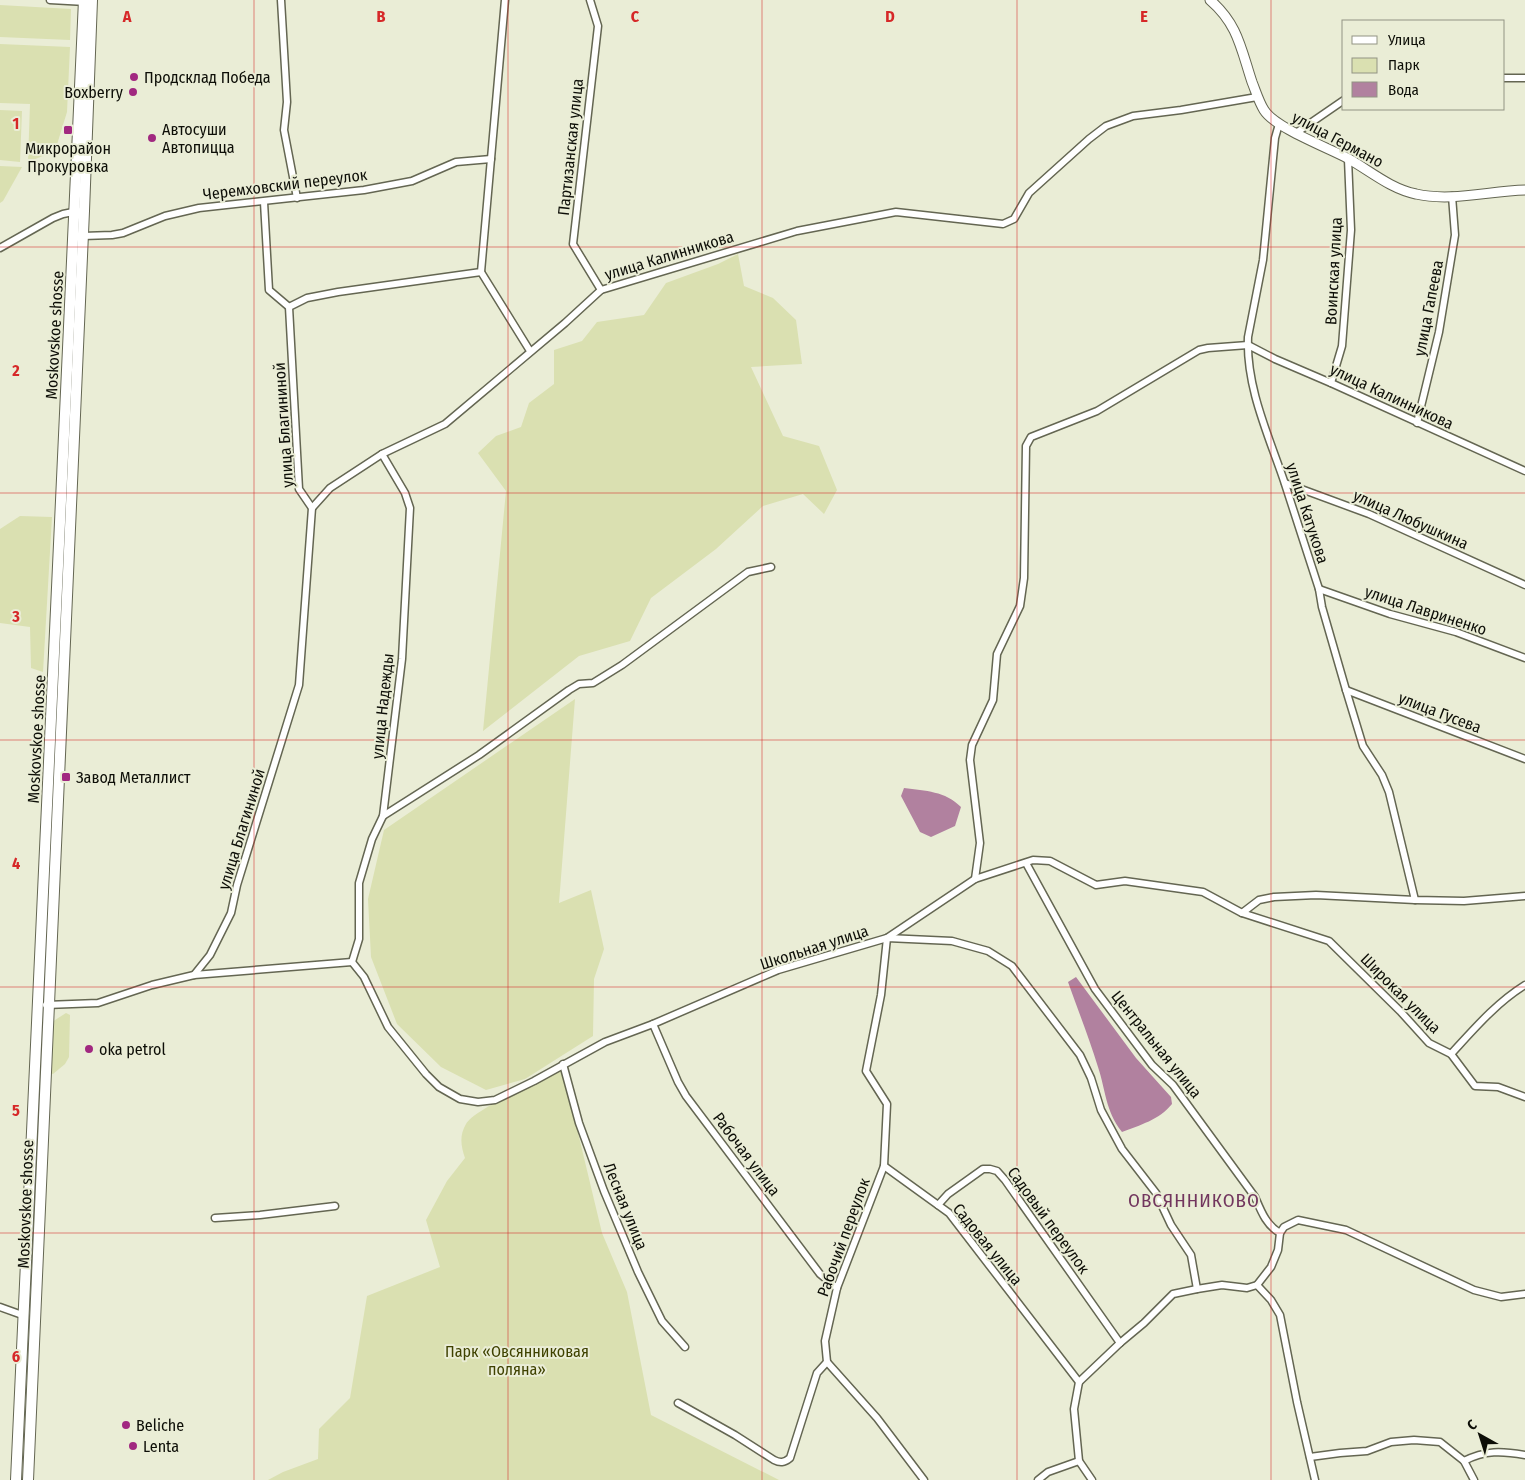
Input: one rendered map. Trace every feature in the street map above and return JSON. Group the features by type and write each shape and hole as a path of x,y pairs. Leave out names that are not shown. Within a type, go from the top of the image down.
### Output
{"main road":[{"name":"улица Германо","path":"1210,0 1222,10 1235,30 1257,97 1265,112 1279,124 1348,159 1396,187 1414,194 1433,197 1525,190"},
{"name":"Moskovskoe shosse","path":"28,1480 36,1321 43,1005 88,1"},
{"name":"Moskovskoe shosse","path":"16,1480 83,236 79,211"}],"street":[{"path":"50,0 88,1"},
{"path":"281,0 287,102 284,130 298,198"},
{"path":"505,0 481,272 530,351"},
{"name":"Партизанская улица","path":"590,0 598,26 573,244 602,290"},
{"path":"1505,78 1525,78"},
{"name":"улица Калинникова","path":"312,508 330,488 382,454 445,424 602,290 797,231 896,212 1003,224 1014,219 1029,193 1106,126 1133,116 1257,97"},
{"path":"1296,133 1342,101"},
{"name":"улица Катукова","path":"1279,124 1263,260 1248,345 1253,390 1319,590 1322,607 1364,746 1382,775 1389,792 1415,900"},
{"name":"Черемховский переулок","path":"83,236 123,233 166,216 199,208 364,190 412,181 456,162 490,159"},
{"name":"Воинская улица","path":"1331,383 1342,346 1351,230 1348,159"},
{"name":"улица Гапеева","path":"1417,423 1439,332 1455,235 1452,196"},
{"path":"264,202 269,290 289,308 307,298 338,292 481,272"},
{"path":"0,248 53,218 79,211"},
{"name":"улица Благининой","path":"194,976 210,955 231,913 237,885 299,685 312,508 299,489 289,308"},
{"path":"975,879 980,843 970,760 972,745 993,700 997,654 1020,606 1024,578 1026,446 1032,437 1097,411 1199,350 1248,345"},
{"name":"улица Калинникова","path":"1248,345 1525,472"},
{"name":"улица Надежды","path":"352,962 358,939 358,883 372,839 383,816 402,659 410,508 405,494 382,454"},
{"name":"улица Любушкина","path":"1285,483 1369,514 1525,585"},
{"path":"383,816 479,755 568,690 579,684 592,683 622,665 748,572 771,567"},
{"name":"улица Лавриненко","path":"1319,590 1390,614 1456,632 1525,658"},
{"name":"улица Гусева","path":"1346,690 1525,759"},
{"name":"Широкая улица","path":"1026,863 1033,860 1050,861 1096,885 1125,880 1203,892 1242,913 1329,941 1430,1043 1451,1054"},
{"name":"Школьная улица","path":"352,962 364,977 395,1038 439,1087 460,1099 478,1102 495,1100 610,1040 653,1024 778,970 886,938 975,879 1026,863"},
{"name":"Центральная улица","path":"1026,863 1095,989 1152,1065 1173,1085 1255,1197 1263,1216 1272,1228 1280,1233"},
{"path":"1242,913 1259,900 1274,897 1316,895 1415,900 1464,900 1525,896"},
{"path":"884,1166 887,1104 866,1071 881,995 886,938 952,941 988,952 1012,966 1080,1055 1091,1078 1101,1110 1122,1149 1156,1193 1171,1225 1190,1255 1196,1289"},
{"path":"43,1005 98,1003 152,985 194,976 352,962"},
{"path":"1525,985 1509,995 1494,1008 1451,1054 1475,1086 1498,1086 1525,1097"},
{"name":"Рабочая улица","path":"653,1024 686,1096 820,1274 837,1288"},
{"name":"Лесная улица","path":"563,1064 582,1131 604,1191 634,1263 662,1321 685,1347"},
{"name":"Садовая улица","path":"884,1166 949,1213 1079,1382"},
{"name":"Рабочий переулок","path":"827,1362 825,1341 837,1288 884,1166"},
{"name":"Садовый переулок","path":"938,1205 948,1194 983,1169 997,1172 1006,1180 1120,1343"},
{"path":"214,1218 260,1215 335,1206"},
{"path":"1092,1480 1079,1461 1074,1409 1079,1382 1173,1294 1222,1285 1247,1288 1257,1285 1271,1268 1278,1250 1280,1233 1284,1227 1298,1220 1346,1230 1474,1290 1501,1297 1525,1294"},
{"path":"1257,1285 1271,1300 1280,1315 1315,1480"},
{"path":"0,1306 36,1321"},
{"path":"678,1403 735,1435 774,1460 785,1462 790,1458 817,1373 827,1362 877,1418 924,1480"},
{"path":"1310,1458 1367,1451 1391,1442 1414,1440 1440,1442 1464,1462 1474,1480"},
{"path":"1464,1462 1476,1455 1488,1453 1502,1452 1525,1455"},
{"path":"1038,1480 1048,1472 1079,1461"}],"green space":[{"path":"0,5 71,9 70,40 0,37"},
{"path":"0,44 70,47 67,112 55,151 28,162 30,104 0,103"},
{"path":"0,110 22,111 20,162 0,160"},
{"path":"0,166 22,167 3,201 0,203"},
{"path":"738,254 744,286 773,298 796,320 802,364 751,367 783,436 819,446 837,490 824,514 803,494 763,506 716,549 651,598 630,641 579,656 483,731 506,491 478,453 496,436 521,427 529,403 554,384 554,350 582,341 597,322 644,315 666,283 718,264"},
{"path":"20,516 52,517 43,672 31,668 30,627 0,623 0,529"},
{"path":"575,699 559,903 591,890 604,949 594,979 593,1036 525,1079 486,1090 441,1067 397,1024 371,957 368,899 384,830"},
{"path":"66,1013 70,1015 69,1057 65,1064 53,1074 49,1073 52,1022"},
{"name":"Парк «Овсянниковая поляна»","path":"563,1070 602,1233 627,1292 651,1415 779,1480 268,1480 283,1472 318,1459 319,1429 350,1398 367,1296 440,1267 426,1220 447,1181 465,1158 461,1141 466,1124 482,1110"}],"water":[{"path":"904,788 935,793 955,802 961,807 955,826 931,837 920,832 901,796"},
{"path":"1076,977 1136,1058 1171,1097 1172,1104 1167,1110 1155,1118 1122,1132 1109,1108 1095,1056 1068,982"}],"place":[{"name":"Продсклад Победа","path":"134,77"},
{"name":"Boxberry","path":"133,92"},
{"name":"Микрорайон Прокуровка","path":"68,130"},
{"name":"Автосуши Автопицца","path":"152,138"},
{"name":"Завод Металлист","path":"66,777"},
{"name":"oka petrol","path":"89,1049"},
{"name":"Beliche","path":"126,1425"},
{"name":"Lenta","path":"133,1446"}],"district":[{"name":"ОВСЯННИКОВО","path":"1194,1200"}]}
